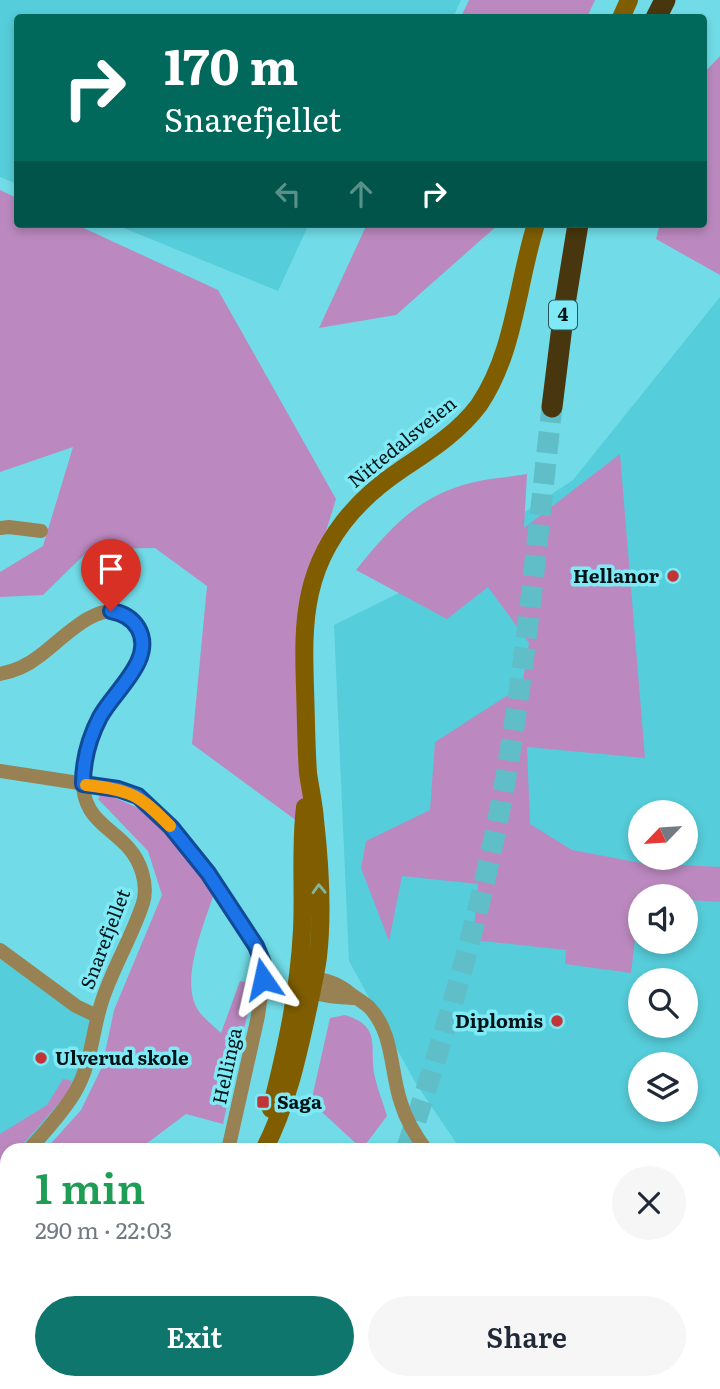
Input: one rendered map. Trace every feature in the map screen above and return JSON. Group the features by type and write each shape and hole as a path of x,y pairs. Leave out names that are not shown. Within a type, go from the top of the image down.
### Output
{"highway":[{"name":"4","path":"552,407 577,228"}],"main road":[{"name":"Nittedalsveien","path":"265,1143 287,1043 308,984 303,905 303,818 309,774 305,627 317,566 336,532 361,502 444,439 478,405 491,384 505,348 535,228"}],"street":[{"path":"0,528 41,531"},
{"name":"Snarefjellet","path":"0,674 16,670 38,658 101,612 118,612 129,618 136,625 143,642 140,659 99,718 88,746 83,784 88,807 135,857 142,871 145,887 143,902 97,1016 89,1059 75,1092 35,1143"},
{"name":"Hellinga","path":"0,771 128,792 146,802 186,843 250,937 261,957 263,979 258,1016 230,1143"},
{"path":"0,950 76,1006 97,1016"},
{"path":"308,984 328,996 356,998 374,1013 383,1029 400,1100 409,1123 422,1143"}],"shaded area":[{"path":"0,0 461,0 455,14 14,14 14,183 0,177"},
{"path":"469,0 595,0 588,14 462,14"},
{"path":"720,56 720,275 656,239 659,228 707,228 707,70"},
{"path":"0,190 14,197 14,228 84,228 218,290 336,499 319,554 305,624 316,835 192,744 207,586 155,548 90,549 43,595 0,597 0,572 43,546 73,447 0,472"},
{"path":"124,228 307,228 278,291"},
{"path":"365,228 494,228 396,315 319,328"},
{"path":"720,297 720,1143 456,1143 415,1082 349,961 334,625 413,586 573,480"},
{"path":"620,454 645,758 527,747 530,824 572,850 628,861 628,870 698,870 698,866 720,867 720,902 698,901 698,884 628,884 628,954 633,954 632,968 628,968 628,973 565,964 566,950 473,940 478,884 402,876 389,941 361,868 366,841 430,810 435,742 522,686 529,643 488,587 447,619 356,570 400,521 426,501 474,482 527,474 524,528"},
{"path":"102,792 147,812 185,852 214,893 192,968 193,998 200,1013 221,1033 240,981 254,984 223,1124 186,1114 147,1143 51,1143 81,1110 102,1067 114,1010 162,895 148,851 98,799"},
{"name":"Ulverud skole","path":"0,959 91,1021 72,1094 33,1143 0,1143"},
{"path":"345,1015 356,1020 364,1025 372,1038 374,1073 387,1116 367,1143 355,1143 311,1102 330,1018"},
{"path":"63,1079 72,1081 67,1094 24,1143 0,1143 0,1134 47,1105"}],"tunnel":[{"path":"408,1143 464,964 497,823 520,684 552,407"}],"slow traffic":[{"path":"86,785 118,789 138,796 170,826"}],"place":[{"name":"Hellanor","path":"673,576"},
{"name":"Diplomis","path":"557,1021"},
{"name":"Ulverud skole","path":"41,1058"},
{"name":"Saga","path":"263,1102"}],"route":[{"path":"111,611 133,621 142,637 143,648 137,664 99,718 88,746 83,784 118,789 138,796 186,843 256,946 263,963 263,979"}]}
